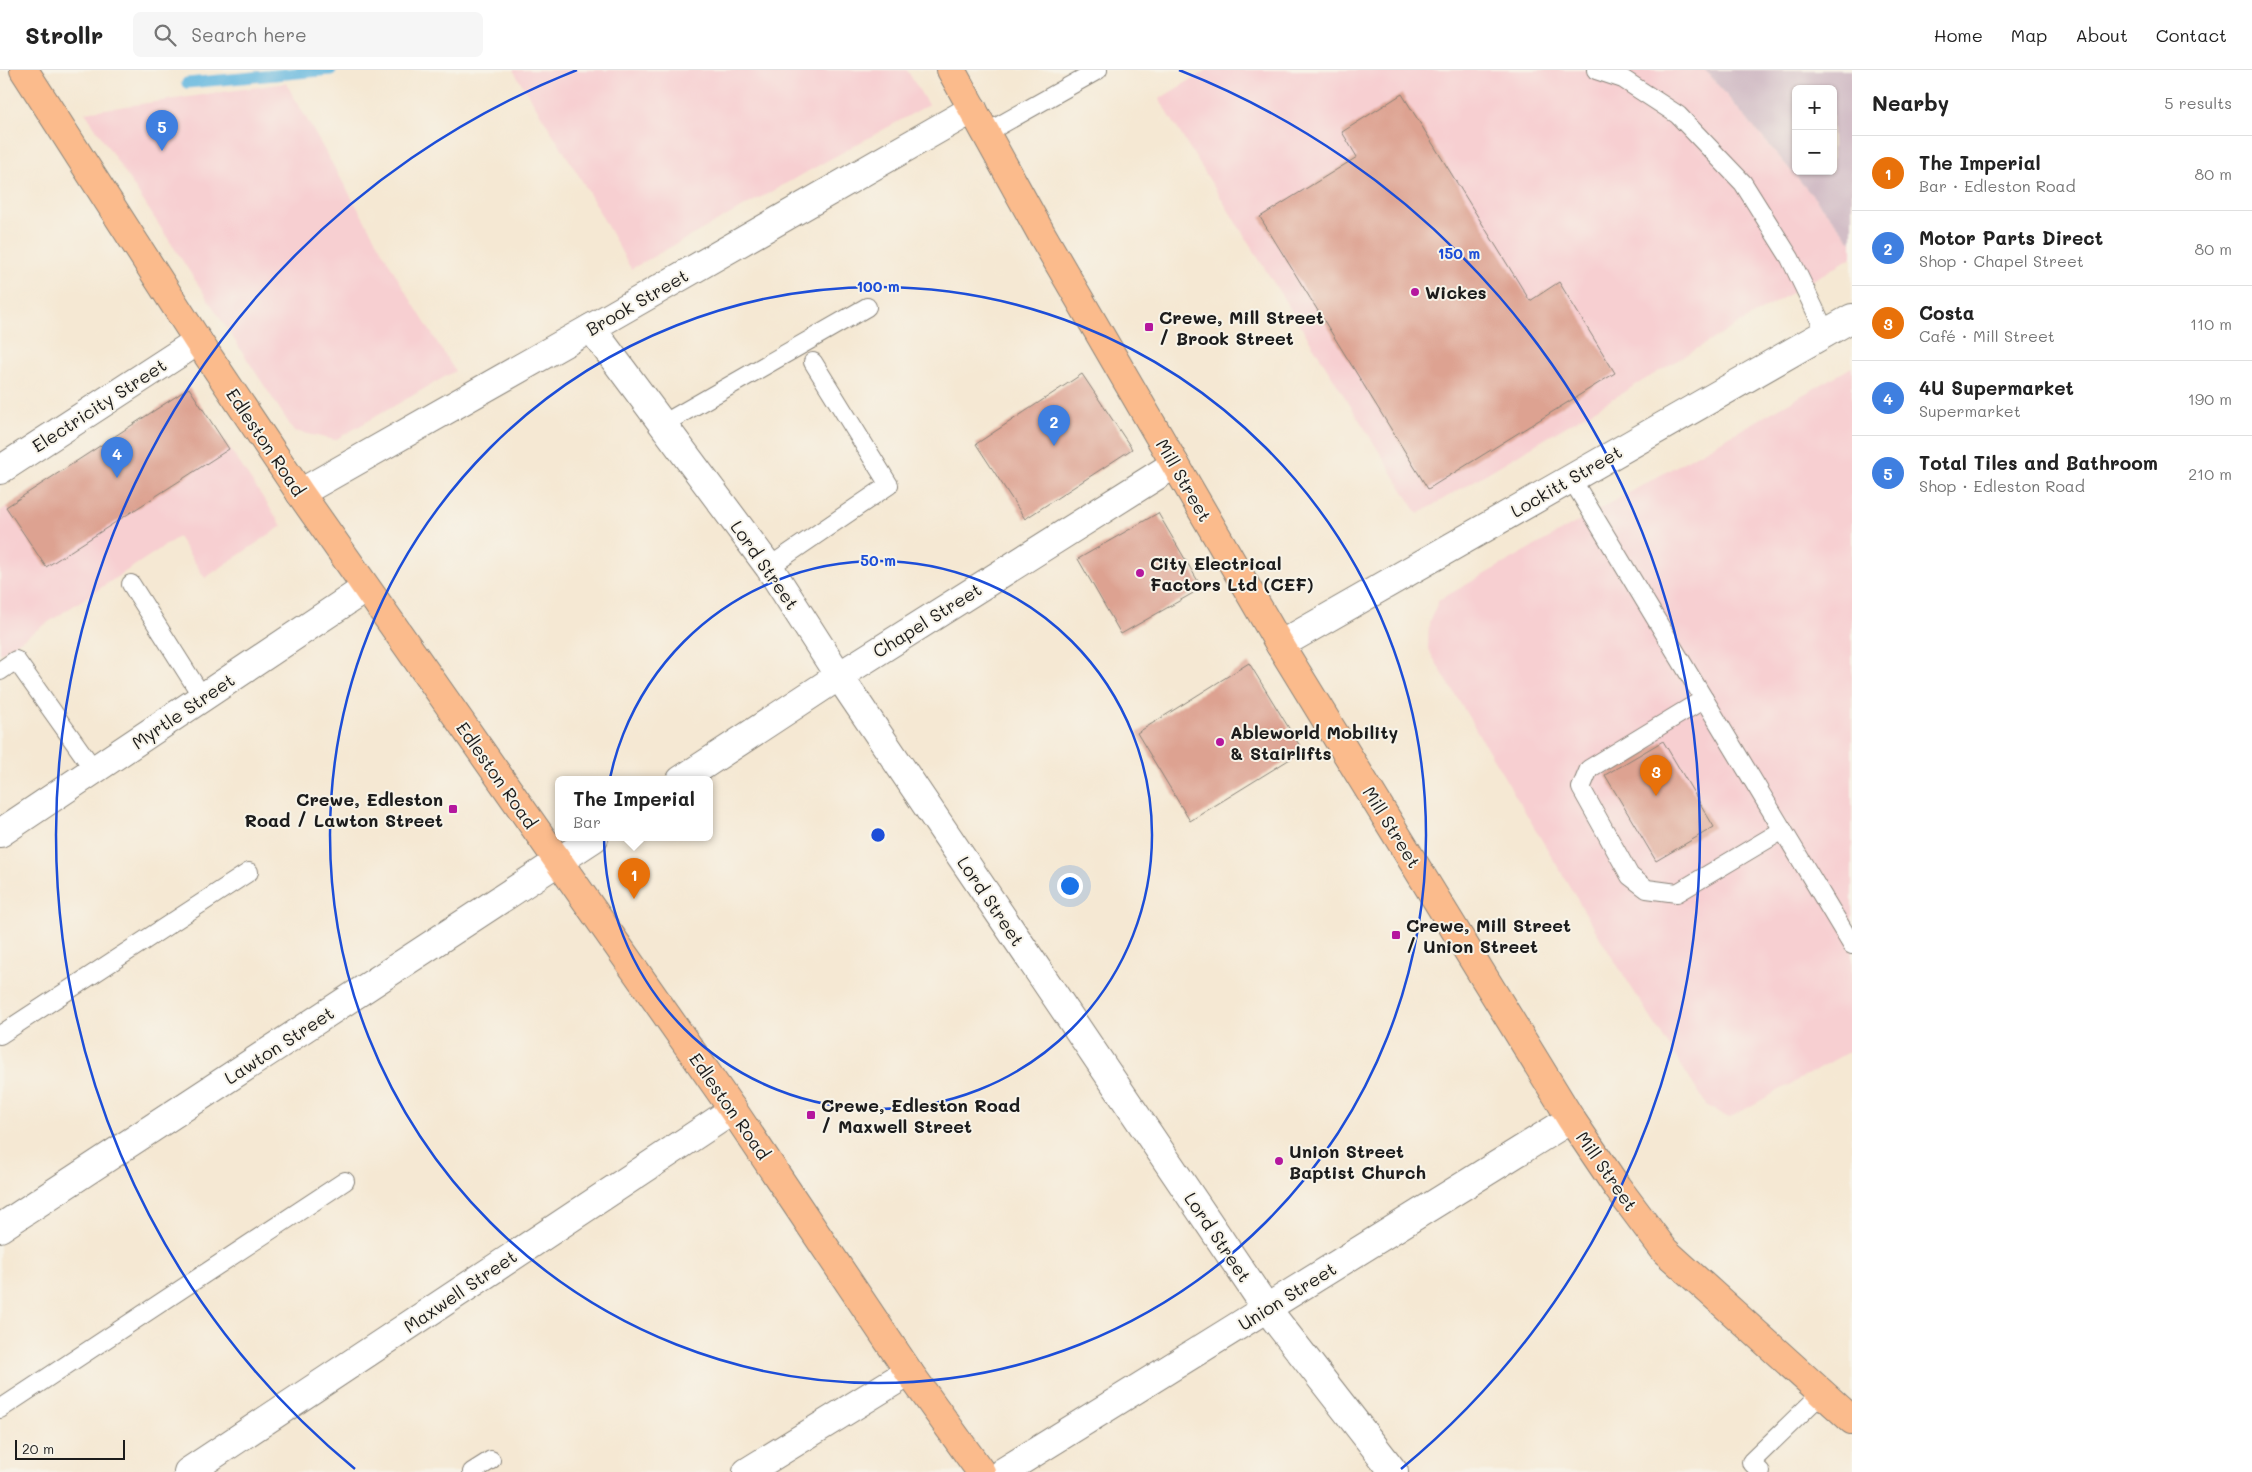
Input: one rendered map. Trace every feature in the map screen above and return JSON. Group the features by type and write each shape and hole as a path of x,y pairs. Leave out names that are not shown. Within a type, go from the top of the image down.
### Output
{"main road":[{"name":"Edleston Road","path":"24,70 198,341 300,493 733,1110 909,1372 981,1472"},
{"name":"Mill Street","path":"951,70 1280,645 1571,1119 1617,1187 1665,1251 1852,1420"}],"street":[{"name":"Brook Street","path":"300,493 973,109"},
{"name":"Lockitt Street","path":"1280,645 1852,318"},
{"name":"Lord Street","path":"591,328 769,567 838,676 1267,1309 1394,1472"},
{"name":"Electricity Street","path":"0,470 198,341"},
{"name":"Chapel Street","path":"687,776 838,676 1175,464"},
{"name":"Myrtle Street","path":"0,833 366,588"},
{"path":"558,862 590,841"},
{"name":"Lawton Street","path":"0,1228 558,862"},
{"name":"Maxwell Street","path":"188,1472 733,1110"},
{"name":"Union Street","path":"1003,1472 1571,1119"},
{"path":"748,1472 909,1372"}],"lane":[{"path":"986,133 1098,70"},
{"path":"1596,70 1623,79 1678,115 1743,184 1790,258 1826,333"},
{"path":"663,424 867,307"},
{"path":"769,567 889,485 813,362"},
{"path":"1571,478 1852,945"},
{"path":"131,584 203,698"},
{"path":"0,671 16,660 94,770"},
{"path":"1704,699 1589,769 1581,788 1630,876 1647,890 1677,893 1783,830"},
{"path":"0,1035 249,872"},
{"path":"0,1409 345,1181"},
{"path":"1762,1472 1751,1462 1822,1393"},
{"path":"472,1472 491,1460"}],"shaded area":[{"path":"513,70 907,70 928,105 631,269 584,184"},
{"path":"1207,70 1705,70 1792,172 1792,175 1795,175 1852,242 1852,257 1418,514 1159,99"},
{"path":"1705,70 1852,70 1852,242 1795,175 1837,175 1837,85 1792,85 1792,172"},
{"path":"286,83 404,289 455,371 335,440 294,431 85,112"},
{"path":"1852,367 1852,1050 1729,1118 1707,1106 1605,946 1428,649 1429,622 1439,600"},
{"path":"189,388 282,526 205,578 178,537 0,654 0,511"}],"building":[{"name":"Wickes","path":"1402,94 1530,301 1559,282 1615,373 1428,489 1260,217 1357,157 1342,132"},
{"path":"1082,374 1132,449 1025,519 976,444"},
{"path":"189,388 229,449 46,567 6,507"},
{"name":"City Electrical Factors Ltd (CEF)","path":"1158,513 1202,588 1121,634 1078,559"},
{"name":"Ableworld Mobility & Stairlifts","path":"1249,663 1303,751 1190,821 1137,733"},
{"path":"1663,741 1714,827 1656,861 1605,775"}],"waterway":[{"path":"187,83 331,70"}],"place":[{"name":"Total Tiles and Bathroom","path":"162,151"},
{"name":"Wickes","path":"1415,292"},
{"name":"Crewe, Mill Street / Brook Street","path":"1149,327"},
{"name":"Motor Parts Direct","path":"1054,446"},
{"name":"4U Supermarket","path":"117,478"},
{"name":"City Electrical Factors Ltd (CEF)","path":"1140,573"},
{"name":"Ableworld Mobility & Stairlifts","path":"1220,742"},
{"name":"Costa","path":"1656,796"},
{"name":"Crewe, Edleston Road / Lawton Street","path":"453,809"},
{"name":"The Imperial","path":"634,899"},
{"name":"Crewe, Mill Street / Union Street","path":"1396,935"},
{"name":"Crewe, Edleston Road / Maxwell Street","path":"811,1115"},
{"name":"Union Street Baptist Church","path":"1279,1161"}]}
